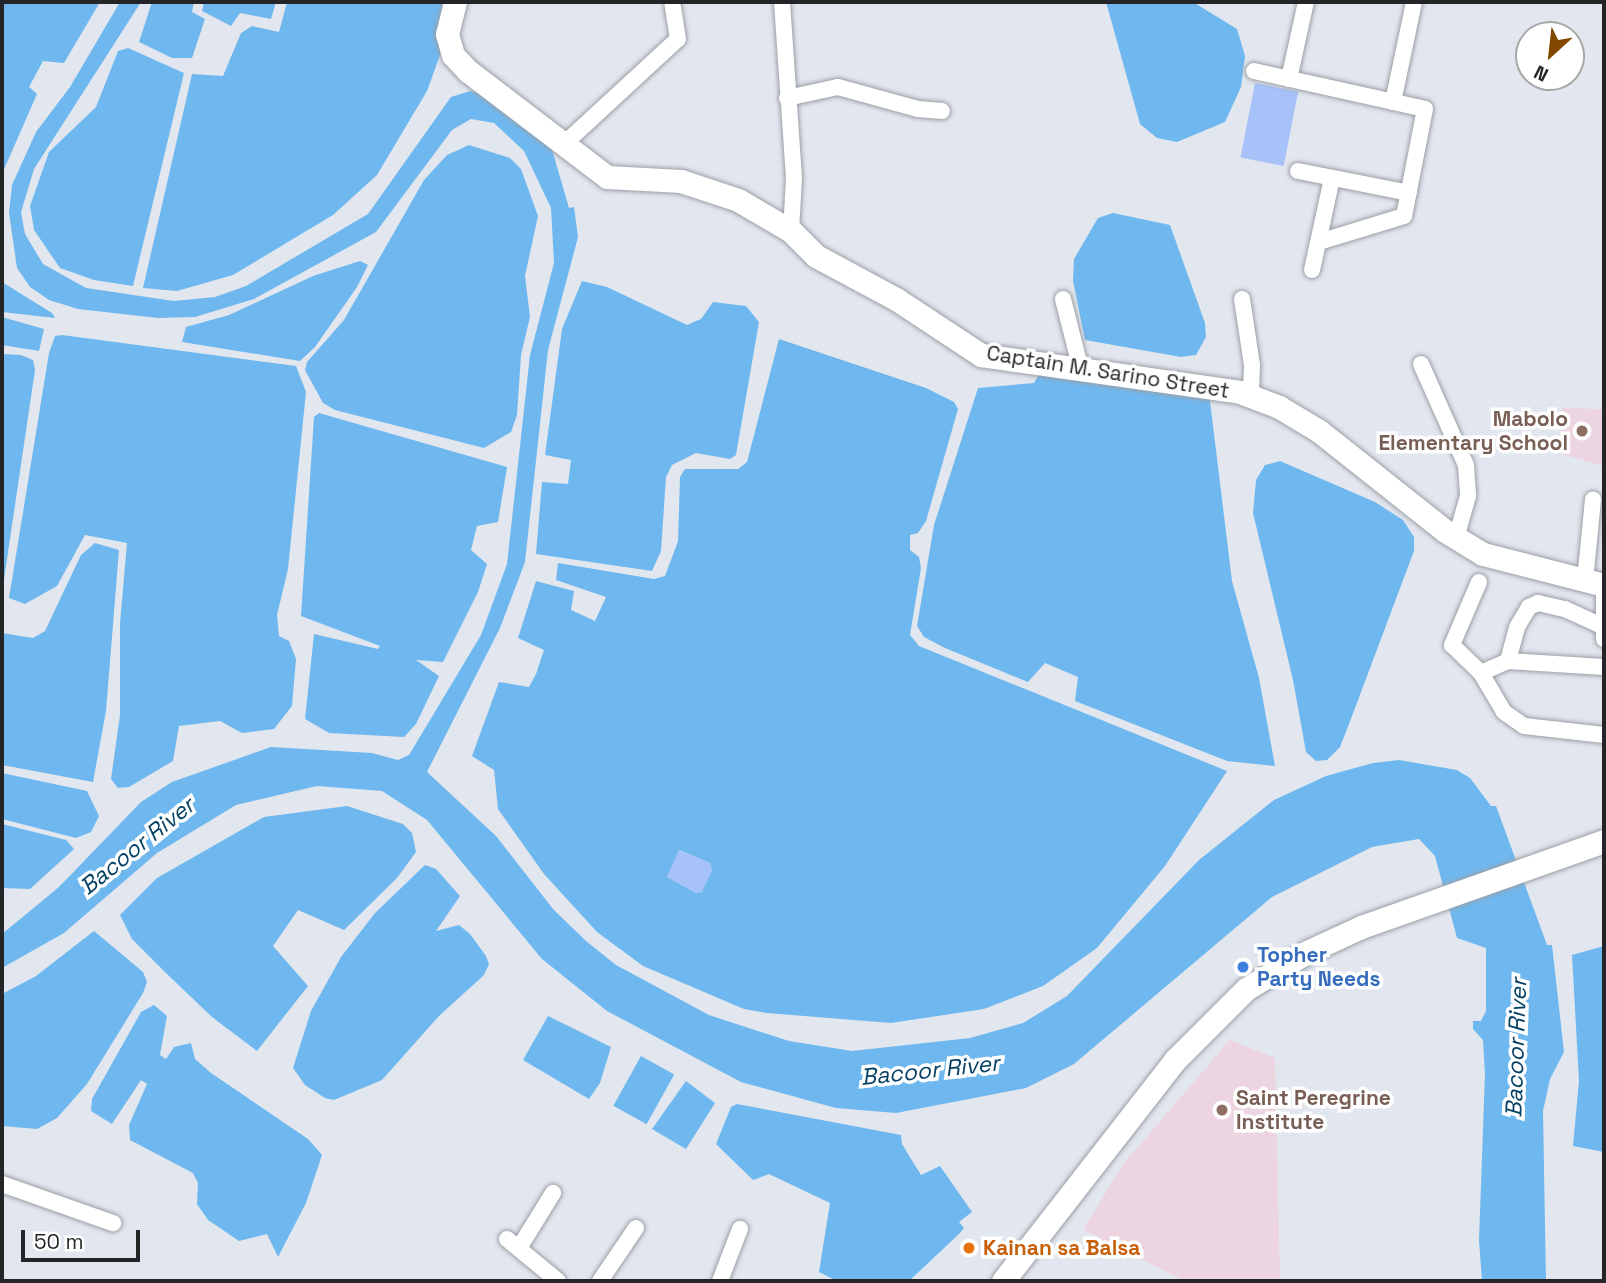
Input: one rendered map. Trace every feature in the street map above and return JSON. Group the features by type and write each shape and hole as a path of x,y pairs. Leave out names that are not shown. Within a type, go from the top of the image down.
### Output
{"street":[{"name":"Captain M. Sarino Street","path":"456,2 447,34 453,55 563,145 607,177 681,180 709,187 791,231 816,256 896,299 981,355 1080,366 1251,396 1319,431 1456,538 1483,554 1598,586"},
{"path":"563,145 678,39 671,2"},
{"path":"782,2 794,178 791,231"},
{"path":"1289,79 1306,2"},
{"path":"1393,102 1414,2"},
{"path":"1254,71 1425,109 1404,216 1321,241"},
{"path":"787,99 838,87 918,109 942,111"},
{"path":"1298,171 1409,193"},
{"path":"1312,270 1321,241 1332,178"},
{"path":"1063,299 1080,366"},
{"path":"1242,299 1252,365 1251,396"},
{"path":"1421,364 1466,465 1468,496 1456,538"},
{"path":"1593,499 1603,631"},
{"path":"1479,582 1452,645 1481,673 1513,721 1524,726 1604,735"},
{"path":"1508,661 1517,627 1529,607 1538,603 1565,609 1603,631"},
{"path":"1481,673 1508,661 1604,667"},
{"path":"1003,1281 1175,1060 1246,989 1307,952 1361,927 1438,902 1546,860 1604,841"},
{"path":"2,1184 113,1223"},
{"path":"553,1194 513,1244 558,1281"},
{"path":"600,1281 636,1227"},
{"path":"720,1281 740,1229"}],"shaded area":[{"path":"1255,83 1298,91 1284,166 1240,158"},
{"name":"Mabolo Elementary School","path":"1562,408 1604,409 1604,488 1601,465 1558,453"},
{"path":"678,850 710,863 712,870 703,892 696,893 667,877"},
{"name":"Saint Peregrine Institute","path":"1230,1040 1275,1058 1280,1281 1185,1281 1083,1230 1124,1163"}],"water":[{"path":"2,2 100,2 64,63 43,61 29,87 37,94 2,174"},
{"name":"Bacoor River","path":"120,2 141,2 34,169 21,212 25,234 43,264 86,288 174,301 215,297 246,286 368,214 451,97 470,91 481,94 551,146 569,208 574,207 578,237 548,350 525,562 500,628 427,772 496,836 553,909 586,941 616,965 709,1015 789,1041 852,1051 970,1038 1023,1023 1067,996 1199,860 1274,800 1326,776 1373,763 1399,760 1457,770 1470,778 1491,806 1496,806 1547,945 1552,945 1564,1052 1550,1079 1543,1111 1546,1281 1482,1281 1479,1240 1485,1074 1483,1040 1473,1029 1473,1021 1481,1021 1486,1011 1486,948 1457,938 1435,856 1419,839 1372,847 1272,897 1074,1064 1026,1088 896,1113 836,1108 741,1082 607,1011 542,959 427,820 382,791 317,786 236,805 157,853 64,933 2,968 2,934 59,887 141,802 172,782 271,747 372,753 398,760 409,755 481,635 507,564 530,355 554,263 551,208 524,151 494,123 471,119 452,130 376,232 254,299 195,317 158,318 78,309 49,300 30,287 17,268 9,213 12,185 36,132 70,87"},
{"path":"152,2 194,2 192,12 205,19 192,58 172,58 139,42"},
{"path":"204,2 276,2 271,19 240,13 231,26 202,11"},
{"path":"287,2 442,2 440,55 427,91 377,175 333,215 233,275 177,291 143,288 192,74 223,76 241,33 252,26 279,32"},
{"path":"1106,2 1193,2 1237,29 1245,56 1241,87 1225,122 1177,142 1157,138 1140,124"},
{"path":"128,48 184,73 133,286 94,280 60,268 34,230 30,206 49,152 96,107 118,51"},
{"path":"469,145 510,158 521,169 538,216 525,276 530,317 521,355 517,415 511,432 484,448 335,410 323,403 305,370 307,362 344,320 424,180 447,155"},
{"path":"1113,213 1170,225 1205,323 1206,337 1196,355 1181,357 1085,340 1073,281 1074,259 1098,218"},
{"path":"360,261 368,265 357,287 315,347 300,361 182,342 186,327 229,315 313,276"},
{"path":"582,281 607,287 687,325 701,319 713,302 746,306 759,322 736,455 730,459 696,453 672,465 666,477 661,551 652,571 536,554 542,482 568,484 571,460 545,455 562,329"},
{"path":"2,282 52,313 55,318 2,312"},
{"path":"2,317 44,329 39,351 2,345"},
{"path":"55,336 296,366 306,392 288,569 277,615 279,636 289,641 296,659 292,706 274,729 242,733 220,721 179,726 173,761 129,787 118,788 111,779 120,715 120,623 127,543 85,535 57,586 25,604 9,598 49,353"},
{"path":"779,339 926,388 954,402 958,409 926,521 918,533 910,535 910,550 919,557 921,568 910,635 919,646 1227,771 1165,866 1097,948 1043,986 984,1009 891,1023 744,1009 643,966 597,932 544,874 498,809 494,770 472,756 499,682 529,687 536,674 544,650 518,638 536,581 574,591 571,610 595,621 606,597 556,580 558,563 654,579 665,576 678,541 680,477 685,469 738,469 747,462","holes":["679,850 710,863 712,870 702,892 696,893 667,877"]},
{"path":"2,354 21,355 33,360 35,370 2,593"},
{"path":"1041,371 1209,393 1232,581 1259,678 1275,766 1227,761 1075,701 1078,677 1045,663 1028,682 945,648 924,637 917,626 934,525 978,388 1034,383"},
{"path":"319,413 507,467 498,522 477,526 471,550 487,564 478,592 443,662 416,660 439,676 416,724 404,737 329,733 305,719 314,634 378,649 380,646 301,616 314,417"},
{"path":"1280,461 1375,502 1403,520 1414,537 1414,551 1349,724 1340,747 1327,760 1316,761 1306,752 1293,680 1253,513 1256,480 1265,465"},
{"path":"95,543 119,550 106,711 93,782 2,765 2,633 33,638 45,631 81,555"},
{"path":"2,773 87,791 99,816 91,832 76,838 2,819"},
{"path":"347,806 403,824 412,833 416,852 397,878 344,930 298,910 273,946 308,986 257,1051 212,1017 168,975 132,939 120,915 157,878 264,817"},
{"path":"2,824 66,840 74,849 30,889 2,888"},
{"path":"425,865 436,869 460,896 436,931 459,925 470,934 489,964 484,975 439,1016 382,1080 334,1100 325,1098 305,1085 293,1068 311,1011 341,957 375,913"},
{"path":"94,931 143,972 147,982 143,993 87,1084 57,1118 37,1129 2,1126 2,994 36,976"},
{"path":"1604,946 1604,1152 1573,1146 1579,1081 1572,955"},
{"path":"154,1005 167,1016 160,1055 166,1059 174,1047 191,1043 195,1059 211,1073 308,1139 322,1155 306,1203 278,1257 267,1234 239,1241 208,1220 197,1204 198,1183 193,1173 130,1140 129,1125 147,1084 141,1080 112,1124 91,1111 92,1099 141,1012"},
{"path":"548,1016 611,1047 600,1083 589,1099 523,1060"},
{"path":"641,1056 674,1074 647,1124 613,1106"},
{"path":"686,1081 715,1103 686,1149 652,1129"},
{"path":"737,1104 901,1135 902,1144 921,1175 940,1166 972,1212 959,1222 964,1228 909,1281 837,1281 819,1272 830,1203 769,1174 753,1180 716,1144 731,1107"}],"place":[{"name":"Mabolo Elementary School","path":"1582,431"},
{"name":"Topher Party Needs","path":"1243,967"},
{"name":"Saint Peregrine Institute","path":"1222,1110"},
{"name":"Kainan sa Balsa","path":"969,1248"}]}
